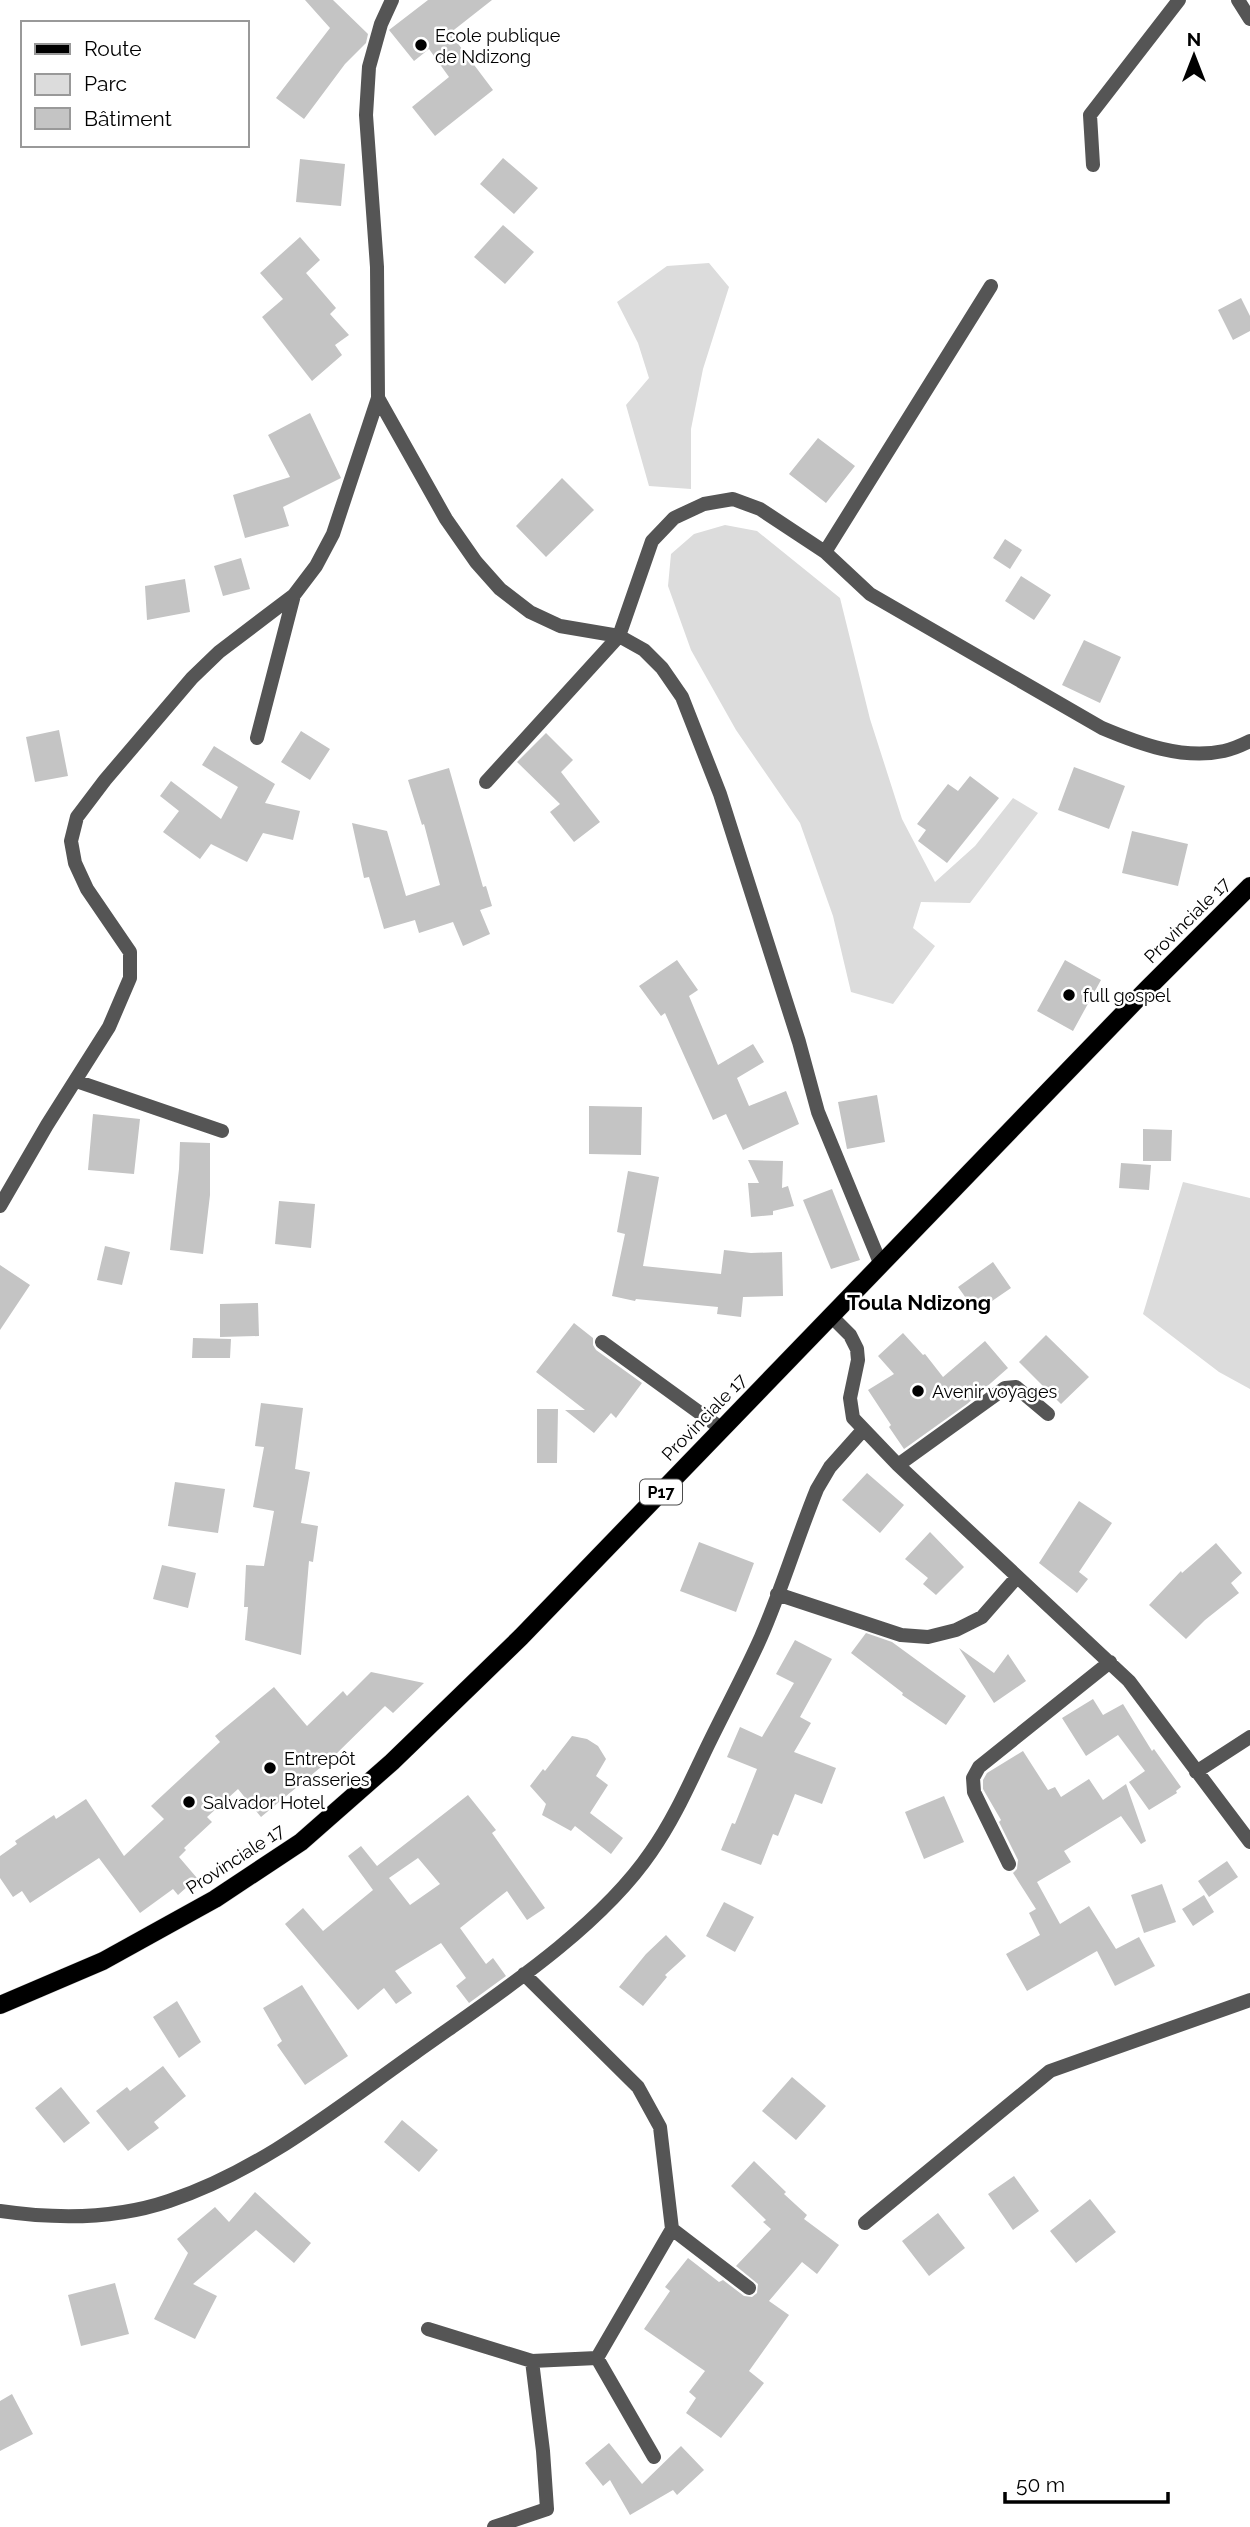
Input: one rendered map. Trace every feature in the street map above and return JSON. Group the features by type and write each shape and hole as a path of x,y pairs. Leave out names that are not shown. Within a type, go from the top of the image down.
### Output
{"main road":[{"name":"Provinciale 17","path":"0,2004 103,1961 215,1899 301,1842 392,1762 521,1637 1250,886"}],"street":[{"path":"0,1206 109,1027 130,978 131,952 87,889 75,863 71,841 77,817 192,678 219,652 294,595 316,566 333,534 378,398 377,267 366,115 369,67 391,0"},
{"path":"1093,165 1090,115 1179,0"},
{"path":"1238,0 1250,19"},
{"path":"825,552 991,286"},
{"path":"378,398 446,519 476,562 500,589 530,612 560,626 619,636 644,650 662,668 682,697 720,794 799,1042 818,1112 881,1265"},
{"path":"486,782 619,636 652,541 674,518 704,504 733,499 761,509 825,552 870,594 1102,728 1135,742 1178,753 1223,751 1250,741"},
{"path":"257,738 294,595"},
{"path":"76,1082 222,1131"},
{"path":"831,1317 850,1335 857,1349 858,1360 850,1398 853,1418 898,1465 1129,1681 1250,1842"},
{"path":"601,1342 722,1429"},
{"path":"898,1465 1005,1388 1016,1387 1048,1414"},
{"path":"0,2211 59,2216 118,2213 166,2203 207,2187 250,2165 293,2138 524,1974 591,1920 649,1855 678,1809 762,1636 817,1489 830,1467 863,1430"},
{"path":"777,1594 901,1635 928,1637 956,1630 982,1617 1017,1577"},
{"path":"1009,1864 974,1792 973,1778 979,1768 1110,1662"},
{"path":"1196,1772 1250,1737"},
{"path":"524,1974 638,2087 660,2127 672,2228 597,2358"},
{"path":"865,2223 1050,2071 1250,2000"},
{"path":"672,2228 749,2288"},
{"path":"428,2329 532,2361 597,2358"},
{"path":"597,2358 654,2457"},
{"path":"494,2527 547,2509 532,2361"}],"green space":[{"path":"709,263 729,287 703,369 691,429 691,489 649,486 626,405 649,378 638,343 617,302 667,266"},
{"path":"725,525 757,531 840,598 870,719 902,819 935,882 975,846 1013,798 1038,813 970,903 921,902 913,928 935,946 893,1004 851,992 833,916 800,823 736,730 691,650 668,586 671,554 694,534"},
{"path":"1183,1182 1250,1198 1250,1389 1219,1372 1143,1314"}],"building":[{"path":"305,0 333,0 368,34 366,43 345,64 304,119 276,98 330,28"},
{"path":"428,0 492,0 450,33 493,90 435,136 412,107 449,77 429,49 414,61 389,30"},
{"path":"503,158 538,188 514,214 480,184"},
{"path":"300,159 345,164 341,206 296,202"},
{"path":"503,225 534,252 505,284 474,257"},
{"path":"300,237 320,260 306,273 336,308 330,314 349,335 335,345 342,355 312,381 262,317 283,299 260,273"},
{"path":"1241,298 1250,316 1250,331 1233,340 1218,310"},
{"path":"310,413 341,478 283,507 289,526 245,538 233,495 290,477 268,435"},
{"path":"818,438 855,466 826,503 789,474"},
{"path":"562,478 594,510 546,557 516,526"},
{"path":"1005,539 1022,550 1010,569 993,558"},
{"path":"241,558 250,589 223,596 214,566"},
{"path":"1021,576 1051,595 1034,620 1005,601"},
{"path":"185,579 190,612 147,620 145,586"},
{"path":"1084,640 1121,657 1100,703 1062,685"},
{"path":"59,730 68,776 35,782 26,737"},
{"path":"301,731 330,749 310,780 281,762"},
{"path":"546,733 573,760 561,772 600,822 574,842 550,812 560,804 517,762"},
{"path":"214,746 275,784 265,803 300,811 293,840 263,833 247,862 211,844 200,859 163,832 179,811 160,796 171,781 221,819 238,787 202,765"},
{"path":"1074,767 1125,786 1109,829 1058,810"},
{"path":"449,768 483,887 486,886 492,906 480,910 490,934 463,946 453,922 419,933 415,920 384,929 369,877 364,878 352,823 387,831 406,896 440,885 424,824 422,825 408,780"},
{"path":"970,776 999,798 947,863 918,841 926,830 917,824 948,784 958,791"},
{"path":"1132,831 1188,844 1178,886 1122,873"},
{"path":"677,960 698,990 689,996 718,1065 753,1044 764,1062 737,1078 749,1106 786,1091 799,1124 743,1150 726,1114 713,1120 665,1013 661,1016 639,986"},
{"name":"full gospel","path":"1065,960 1101,980 1073,1031 1037,1011"},
{"path":"877,1095 885,1142 847,1149 838,1102"},
{"path":"589,1106 642,1107 641,1155 589,1154"},
{"path":"93,1114 140,1119 134,1174 88,1170"},
{"path":"1143,1129 1172,1130 1171,1161 1143,1161"},
{"path":"180,1142 210,1143 210,1195 203,1254 170,1250"},
{"path":"748,1160 783,1161 782,1188 788,1186 794,1206 773,1211 773,1215 751,1217 748,1183 759,1183"},
{"path":"1121,1163 1151,1165 1149,1190 1119,1188"},
{"path":"628,1171 659,1177 643,1266 721,1274 724,1250 782,1252 783,1296 743,1297 741,1317 717,1314 718,1307 635,1301 612,1296 625,1234 617,1232"},
{"path":"832,1189 860,1260 831,1269 803,1200"},
{"path":"279,1201 315,1204 311,1248 275,1244"},
{"path":"105,1246 130,1252 122,1285 97,1280"},
{"path":"993,1262 1011,1288 976,1312 958,1287"},
{"path":"0,1265 30,1285 0,1330"},
{"path":"258,1303 259,1336 220,1337 220,1304"},
{"path":"574,1323 593,1338 596,1350 642,1383 616,1418 611,1413 594,1433 565,1410 585,1410 536,1372"},
{"path":"903,1333 923,1355 925,1354 943,1377 985,1341 1008,1368 967,1404 904,1449 868,1390 894,1374 878,1356"},
{"path":"1046,1335 1089,1377 1061,1404 1019,1362"},
{"path":"193,1338 231,1339 230,1358 192,1358"},
{"path":"261,1403 303,1408 295,1469 310,1472 301,1523 318,1526 313,1562 309,1561 301,1655 245,1640 248,1607 244,1607 246,1565 264,1566 274,1511 253,1507 264,1447 255,1446"},
{"path":"537,1409 558,1409 557,1463 537,1463"},
{"path":"867,1473 904,1505 880,1533 842,1500"},
{"path":"175,1482 225,1489 218,1533 168,1526"},
{"path":"1079,1501 1112,1523 1079,1572 1088,1579 1077,1593 1039,1563"},
{"path":"930,1532 964,1567 936,1595 923,1584 928,1578 905,1559"},
{"path":"699,1542 754,1563 736,1612 680,1591"},
{"path":"1216,1543 1242,1573 1231,1583 1239,1593 1186,1639 1149,1605 1181,1571 1182,1573"},
{"path":"162,1565 196,1573 188,1608 153,1599"},
{"path":"866,1633 892,1642 966,1696 946,1725 902,1695 903,1693 851,1653"},
{"path":"795,1640 832,1659 800,1717 811,1723 794,1752 836,1768 822,1804 795,1794 778,1836 773,1834 761,1865 721,1850 732,1823 735,1824 757,1769 727,1757 740,1727 762,1737 794,1683 776,1674"},
{"path":"959,1648 994,1673 1008,1654 1026,1681 994,1703"},
{"path":"371,1672 424,1683 393,1713 385,1706 333,1757 261,1817 238,1789 207,1817 212,1822 184,1848 186,1850 179,1857 197,1878 178,1895 173,1889 140,1913 99,1858 30,1903 22,1891 13,1897 0,1878 0,1856 17,1844 15,1841 54,1815 56,1819 86,1799 124,1856 164,1819 151,1806 220,1742 215,1736 274,1687 307,1726 343,1691 347,1696"},
{"path":"1093,1699 1103,1715 1123,1704 1152,1751 1154,1749 1181,1787 1177,1793 1149,1810 1129,1782 1145,1771 1118,1735 1086,1756 1062,1718"},
{"path":"572,1736 587,1739 598,1746 606,1759 596,1776 608,1785 590,1813 623,1838 611,1854 575,1826 571,1831 542,1815 546,1804 530,1786"},
{"path":"1023,1751 1048,1790 1055,1787 1061,1797 1089,1779 1103,1800 1126,1784 1146,1841 1141,1844 1121,1816 1064,1851 1071,1862 1037,1882 1060,1924 1089,1906 1116,1949 1139,1937 1155,1966 1115,1986 1097,1951 1027,1991 1006,1954 1040,1935 1029,1913 1036,1909 1013,1873 1017,1869 1018,1860 999,1822 1001,1820 983,1789 983,1780 987,1773"},
{"path":"468,1795 496,1830 492,1833 545,1908 527,1920 507,1891 460,1928 486,1964 493,1958 506,1976 469,2003 456,1986 466,1978 441,1943 395,1971 412,1993 396,2004 384,1988 358,2010 285,1924 303,1908 323,1931 373,1890 348,1856 361,1846 377,1866","holes":["418,1858 440,1884 410,1905 389,1878"]},
{"path":"944,1796 964,1842 924,1859 905,1812"},
{"path":"1227,1861 1238,1877 1209,1897 1198,1881"},
{"path":"1162,1884 1176,1922 1144,1933 1131,1895"},
{"path":"1204,1895 1214,1912 1193,1926 1182,1909"},
{"path":"724,1902 754,1917 735,1952 706,1936"},
{"path":"666,1935 686,1956 665,1975 667,1977 643,2006 619,1987"},
{"path":"302,1985 348,2056 305,2085 277,2045 282,2041 263,2008"},
{"path":"177,2001 201,2042 179,2058 153,2017"},
{"path":"163,2066 186,2096 154,2122 159,2128 128,2151 96,2111 127,2087 130,2091"},
{"path":"792,2077 826,2106 796,2140 762,2111"},
{"path":"61,2087 90,2123 64,2143 35,2108"},
{"path":"402,2120 438,2150 419,2172 384,2142"},
{"path":"754,2161 807,2215 804,2219 839,2245 817,2274 802,2262 769,2301 789,2315 749,2371 764,2383 721,2438 686,2413 696,2398 689,2392 705,2371 644,2329 670,2291 665,2287 688,2258 719,2282 723,2280 744,2296 752,2297 757,2293 758,2284 736,2266 771,2229 763,2222 766,2220 731,2186"},
{"path":"1014,2176 1039,2211 1013,2230 988,2194"},
{"path":"255,2192 311,2243 294,2263 256,2230 193,2284 217,2296 195,2339 154,2319 188,2253 177,2239 215,2207 229,2222"},
{"path":"1090,2199 1116,2232 1076,2263 1050,2231"},
{"path":"938,2213 965,2248 929,2276 902,2241"},
{"path":"115,2283 129,2334 81,2346 68,2295"},
{"path":"12,2394 33,2434 0,2451 0,2401"},
{"path":"609,2443 642,2484 681,2446 704,2470 677,2495 673,2490 630,2515 610,2480 603,2486 585,2463"}],"place":[{"name":"Ecole publique de Ndizong","path":"421,45"},
{"name":"full gospel","path":"1069,995"},
{"name":"Avenir voyages","path":"918,1391"},
{"name":"Entrepôt Brasseries","path":"270,1768"},
{"name":"Salvador Hotel","path":"189,1802"}],"district":[{"name":"Toula Ndizong","path":"919,1302"}]}
